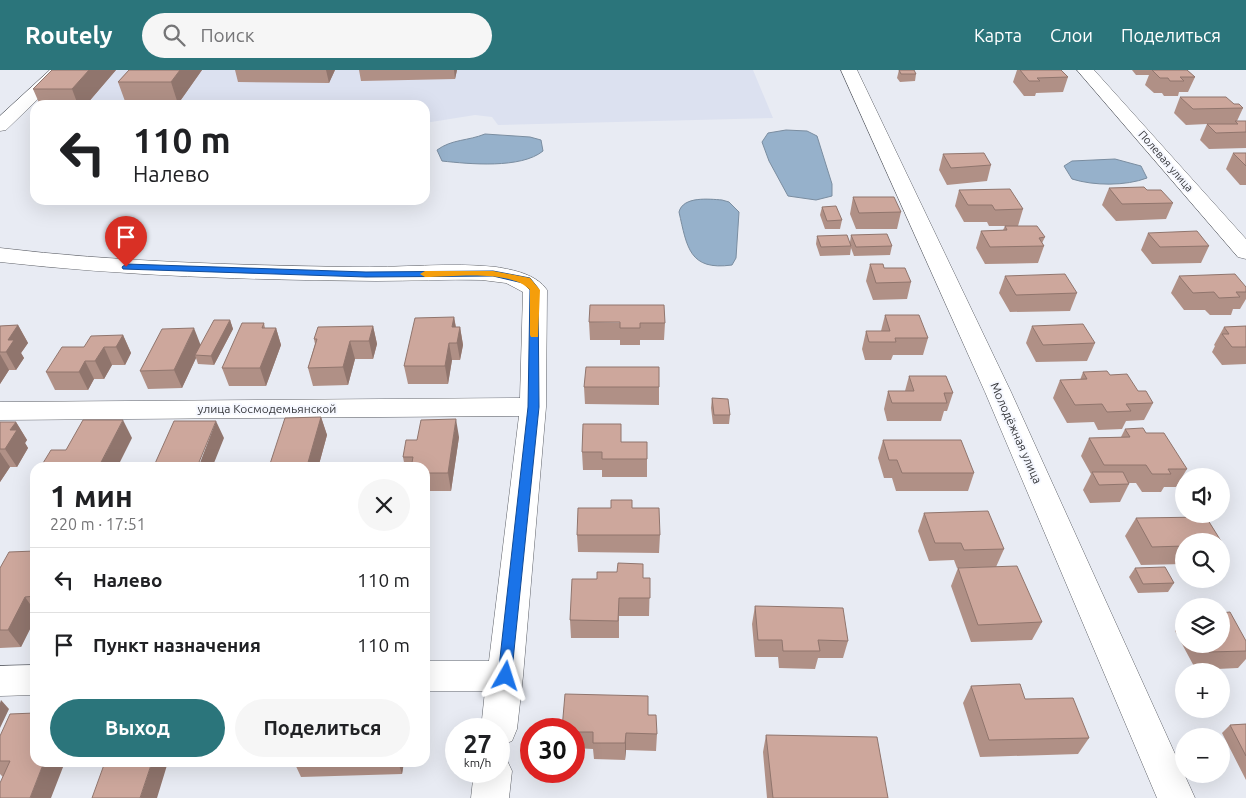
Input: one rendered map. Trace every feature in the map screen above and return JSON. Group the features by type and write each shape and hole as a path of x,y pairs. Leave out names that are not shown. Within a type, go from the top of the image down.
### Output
{"street":[{"path":"0,126 60,70"},
{"name":"Молодёжная улица","path":"849,70 873,126 998,392 1176,798"},
{"name":"Полевая улица","path":"1085,70 1246,252"},
{"path":"0,255 96,265 157,268 366,275 493,273 526,280 535,290 536,303 533,407 500,718"},
{"name":"улица Космодемьянской","path":"0,411 533,407"},
{"path":"430,676 506,676"},
{"path":"0,681 30,680"},
{"path":"490,798 492,783"}],"shaded area":[{"path":"81,70 753,70 773,118 498,125 492,117 475,115 430,122 430,100 53,100"}],"water":[{"path":"786,130 807,131 817,136 832,184 832,196 816,200 788,196 769,161 762,142 768,133"},
{"path":"485,134 530,137 541,140 543,151 522,161 508,163 480,164 442,161 437,150 443,146"},
{"path":"1115,159 1141,166 1147,178 1120,184 1090,183 1072,179 1064,166 1072,161"},
{"path":"704,199 729,202 739,212 736,258 732,265 718,266 698,260 692,254 679,212 681,207 691,201"}],"building":[{"path":"52,70 89,70 72,89 33,89"},
{"path":"129,70 180,70 171,82 118,82"},
{"path":"899,70 914,70 916,74 901,74"},
{"path":"1020,70 1061,70 1068,77 1037,78 1040,81 1029,81"},
{"path":"1152,70 1187,70 1195,77 1180,77 1184,81 1170,81 1168,78 1160,78"},
{"path":"1180,97 1226,97 1234,104 1239,104 1243,108 1193,109"},
{"path":"1235,121 1246,121 1246,132 1216,133 1207,124 1238,124"},
{"path":"984,153 991,165 951,168 943,154"},
{"path":"1233,153 1246,153 1246,166"},
{"path":"1144,187 1147,190 1161,190 1173,203 1122,204 1109,188"},
{"path":"1010,189 1023,209 995,210 992,205 968,205 959,190"},
{"path":"853,197 894,197 901,212 859,213"},
{"path":"836,206 842,220 827,221 822,207"},
{"path":"1005,226 1037,226 1045,237 1039,238 1044,246 990,247 981,231 1007,230"},
{"path":"1197,231 1209,246 1160,247 1148,233"},
{"path":"887,234 892,246 856,247 851,235"},
{"path":"847,235 851,246 821,247 817,236"},
{"path":"870,264 883,264 884,268 905,268 911,282 876,283"},
{"path":"1065,274 1077,293 1016,295 1005,276"},
{"path":"1235,274 1246,287 1246,292 1236,292 1240,297 1219,298 1214,292 1193,293 1179,276"},
{"path":"590,305 664,305 665,323 640,323 640,328 620,328 620,322 589,322"},
{"path":"885,315 919,315 928,338 895,338 896,342 869,342 866,331 890,331"},
{"path":"454,317 452,327 460,327 457,343 449,343 445,366 404,366 415,318"},
{"path":"214,320 230,320 211,356 195,355"},
{"path":"242,323 264,323 262,328 276,328 260,368 222,368"},
{"path":"1083,324 1095,343 1043,345 1032,326"},
{"path":"18,325 8,340 14,340 6,352 0,352 0,326"},
{"path":"373,326 369,341 350,341 343,367 308,368 317,339 314,339 318,327"},
{"path":"1246,326 1246,347 1232,347 1222,334 1229,334 1224,327"},
{"path":"194,328 174,370 140,371 162,329"},
{"path":"123,335 116,347 104,347 95,361 85,361 79,372 46,372 62,347 84,347 91,336"},
{"path":"586,367 659,367 659,387 584,387"},
{"path":"1107,371 1110,375 1127,374 1138,391 1146,391 1153,403 1126,404 1131,411 1107,412 1102,404 1075,405 1060,380 1087,379 1083,372"},
{"path":"909,376 946,376 953,393 944,393 947,403 892,403 888,391 914,391"},
{"path":"712,398 728,399 730,415 714,415"},
{"path":"321,417 308,462 271,462 285,418"},
{"path":"456,419 448,473 430,473 430,462 412,462 413,457 403,457 406,440 417,440 421,420"},
{"path":"83,420 123,420 101,462 44,462 51,450 66,450"},
{"path":"174,421 216,421 199,462 156,462"},
{"path":"0,422 16,422 10,430 17,430 5,449 0,449"},
{"path":"583,424 621,424 621,442 647,442 647,459 602,459 602,452 582,452"},
{"path":"1143,428 1146,433 1164,433 1186,468 1168,469 1171,474 1152,474 1146,465 1104,465 1089,438 1130,437 1125,429"},
{"path":"883,440 961,440 974,473 902,473 897,460 889,460"},
{"path":"1092,472 1123,472 1129,484 1099,485"},
{"path":"611,500 632,500 632,508 659,508 660,535 577,535 578,508 611,508"},
{"path":"988,511 1004,549 964,550 961,543 935,543 924,513"},
{"path":"1175,517 1175,523 1210,523 1216,533 1175,533 1175,546 1152,547 1136,518"},
{"path":"30,551 30,596 25,597 8,630 0,630 0,568 9,552"},
{"path":"618,563 643,564 643,578 650,578 650,598 619,598 618,621 570,620 572,579 597,579 597,572 617,572"},
{"path":"1017,566 1042,622 978,625 958,568"},
{"path":"1165,567 1174,583 1143,584 1135,568"},
{"path":"755,606 843,608 848,641 818,640 820,651 783,651 782,640 758,640"},
{"path":"1230,612 1246,641 1246,651 1230,651"},
{"path":"1020,684 1025,699 1073,698 1089,738 989,740 971,686"},
{"path":"565,694 648,696 648,715 656,715 657,734 626,733 625,743 593,743 593,732 585,732 585,718 563,718"},
{"path":"30,713 30,767 42,767 30,798 0,798 0,783 10,761 0,761 0,736 10,714"},
{"path":"1246,724 1246,756 1230,725"},
{"path":"766,735 877,737 888,798 773,798"},
{"path":"103,767 150,767 140,798 92,798"}],"slow traffic":[{"path":"425,274 493,273 526,280 535,290 535,335"}],"route":[{"path":"126,267 366,275 493,273 526,280 535,290 536,303 533,407 506,676"}]}
